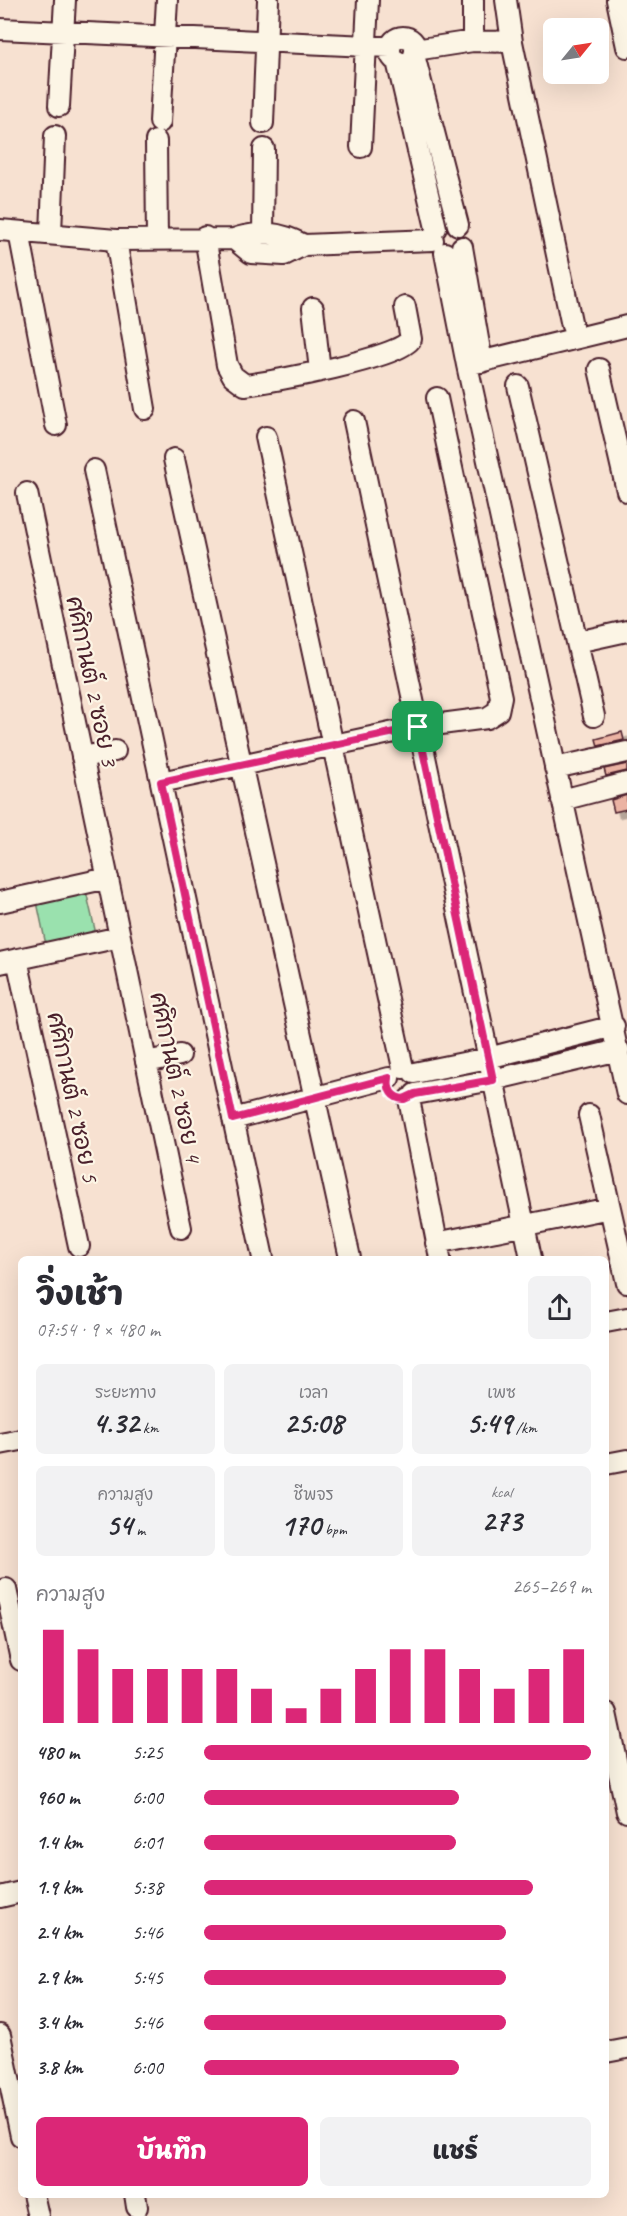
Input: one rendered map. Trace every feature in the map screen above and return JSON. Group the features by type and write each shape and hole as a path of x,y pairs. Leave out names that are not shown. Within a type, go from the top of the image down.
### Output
{"street":[{"path":"59,106 65,0"},
{"path":"157,239 158,131 167,0"},
{"path":"263,123 268,0"},
{"path":"361,147 368,0"},
{"path":"473,0 473,41"},
{"path":"506,0 512,42 572,326"},
{"path":"617,0 627,47"},
{"path":"0,28 267,39 366,47 404,54 473,41 512,42"},
{"path":"404,54 458,225"},
{"path":"404,54 444,242 474,363 555,768 614,1026 627,1094"},
{"path":"51,233 55,136"},
{"path":"263,234 264,149"},
{"path":"56,425 10,231 116,240 205,237 234,239 251,233 283,234 304,245"},
{"path":"205,237 227,365 233,376 245,385 271,382 320,371 408,345 411,339 405,307"},
{"path":"234,239 251,253 284,255 304,245 444,242"},
{"path":"116,240 145,410"},
{"path":"313,308 320,371"},
{"path":"474,363 627,326"},
{"path":"599,369 627,491"},
{"path":"518,386 594,716"},
{"path":"161,782 242,766 331,744 418,727 487,718 498,711 501,697 437,398"},
{"path":"354,422 531,1256"},
{"path":"266,437 402,1073 419,1083 412,1097 438,1251 525,1224 610,1208"},
{"path":"174,459 351,1256"},
{"path":"94,470 263,1256"},
{"name":"ศศิกานต์ 2 ซอย 3","path":"27,493 120,937"},
{"path":"577,642 627,631"},
{"path":"82,757 116,751"},
{"path":"555,768 627,752"},
{"path":"562,800 627,783"},
{"path":"1,895 108,879"},
{"path":"8,961 120,937"},
{"name":"ศศิกานต์ 2 ซอย 4","path":"120,937 182,1228"},
{"name":"ศศิกานต์ 2 ซอย 5","path":"8,961 79,1246"},
{"path":"233,1119 402,1073 488,1058 614,1026"},
{"path":"402,1073 389,1090 393,1095 412,1097 619,1050"},
{"path":"146,1062 180,1055"},
{"path":"589,1115 627,1283"},
{"path":"609,1321 627,1318"},
{"path":"0,1444 18,1441"},
{"path":"609,1463 627,1460"},
{"path":"6,1589 18,1646"},
{"path":"609,1727 627,1812"},
{"path":"0,1897 18,1893"},
{"path":"0,2035 18,2122"},
{"path":"609,2051 627,2048"},
{"path":"34,2198 38,2216"}],"green space":[{"path":"86,891 96,934 46,945 37,902"}],"building":[{"path":"622,732 624,740 598,746 596,739"},
{"path":"627,764 627,771 606,776 604,769"},
{"path":"627,795 627,809 614,812 611,800"}],"route":[{"path":"418,727 493,1080 415,1094 409,1099 404,1099 393,1095 389,1090 389,1078 233,1119 161,782 418,727"}]}
